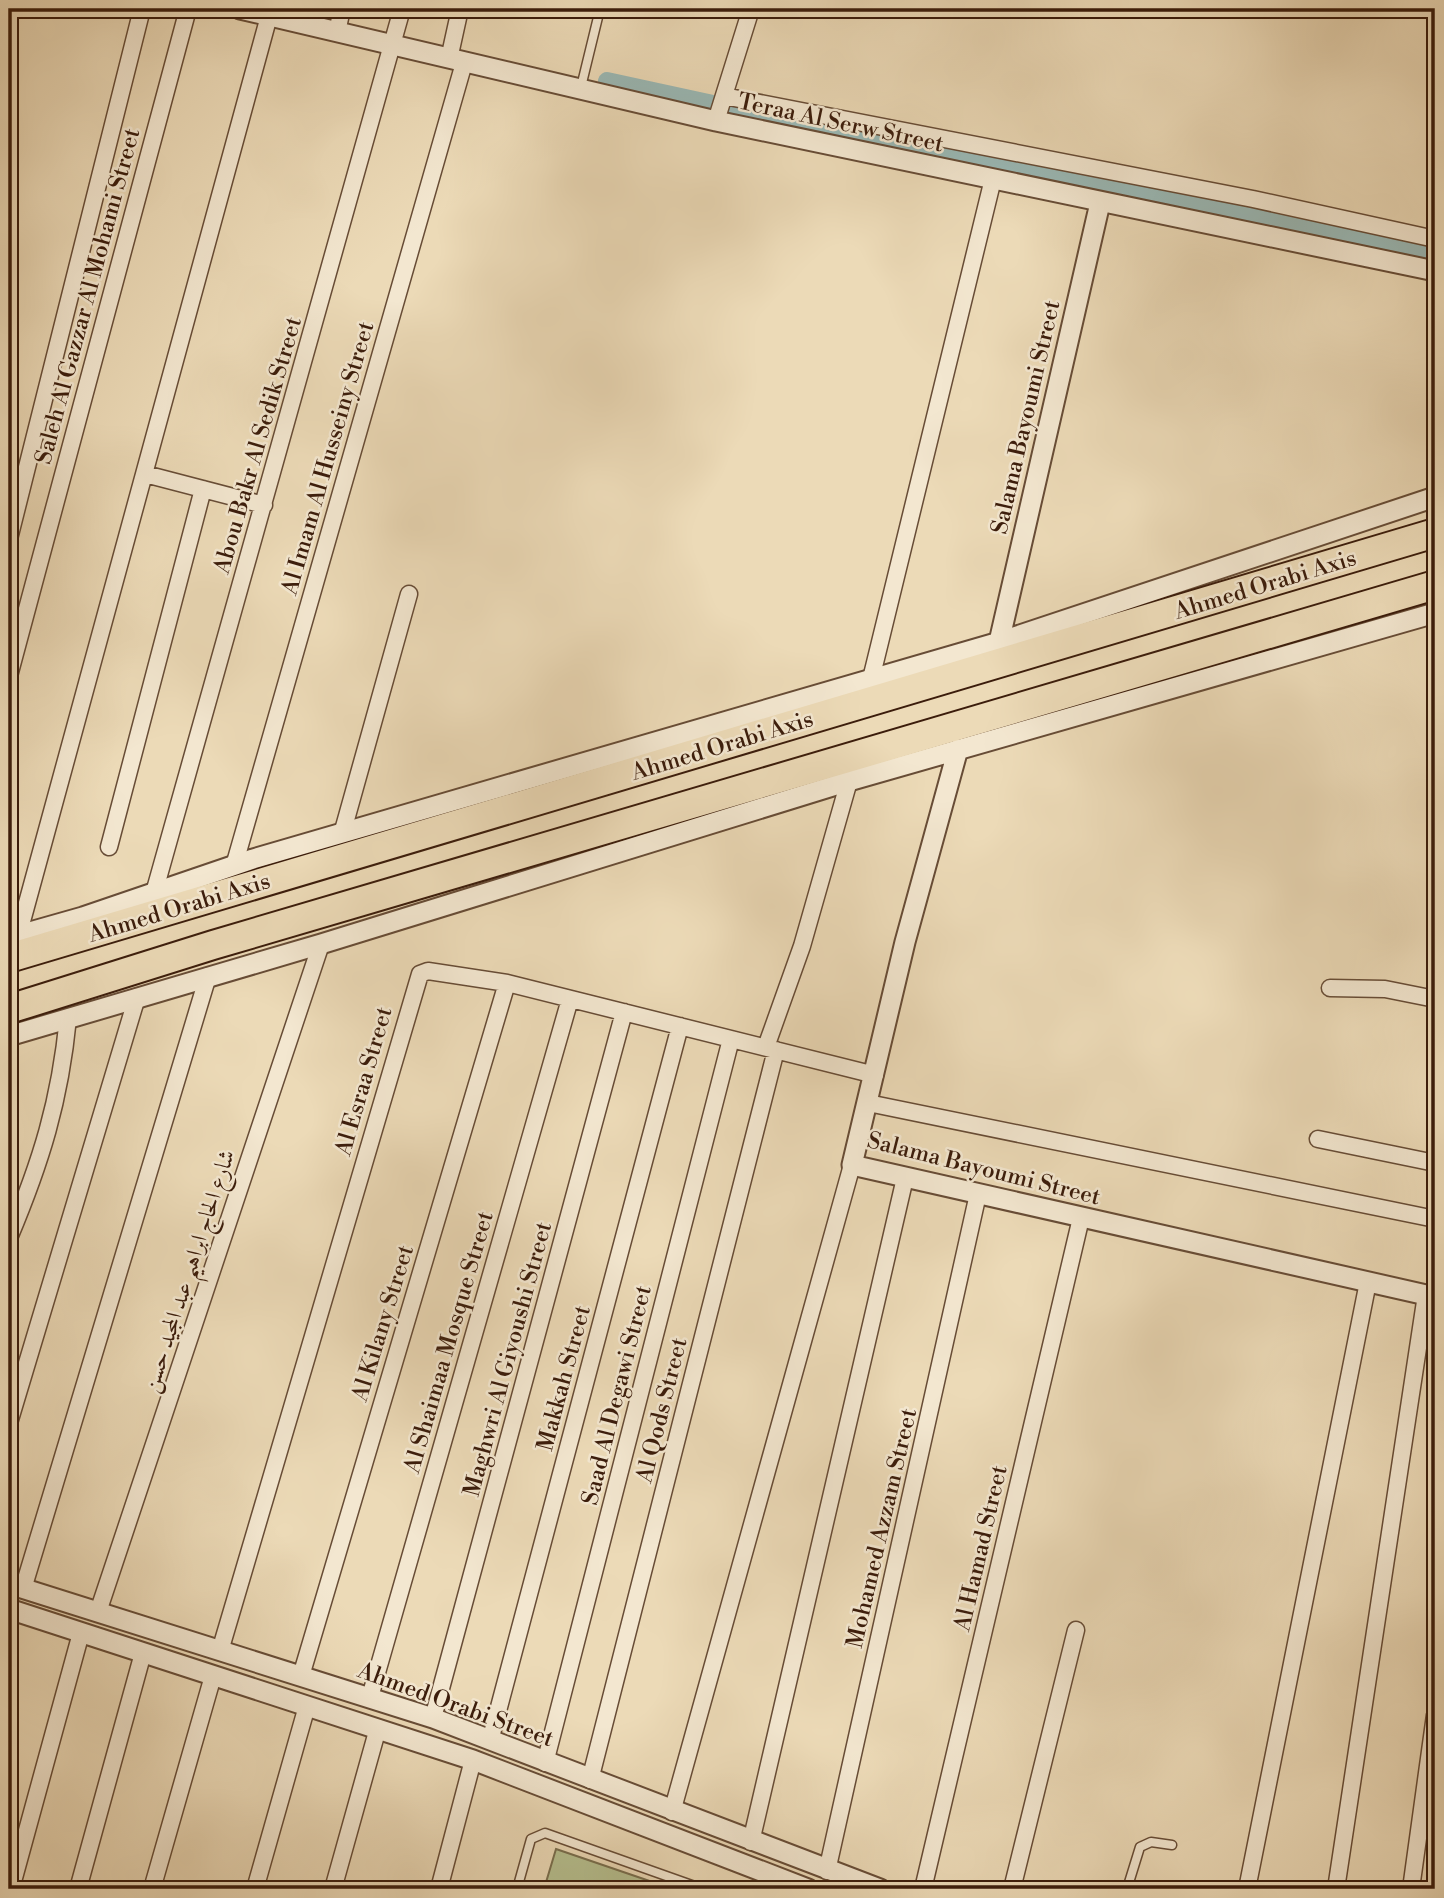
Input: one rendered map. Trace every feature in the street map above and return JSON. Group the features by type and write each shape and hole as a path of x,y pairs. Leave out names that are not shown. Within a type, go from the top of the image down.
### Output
{"highway":[{"name":"Ahmed Orabi Axis","path":"12,944 1435,533"},
{"name":"Ahmed Orabi Axis","path":"9,1009 213,945 1435,585"}],"street":[{"path":"9,539 142,9"},
{"name":"Saleh Al Gazzar Al Mohami Street","path":"9,676 188,9"},
{"name":"Al Imam Al Husseiny Street","path":"234,866 456,61 453,39 460,9"},
{"path":"716,121 751,9"},
{"path":"12,944 145,474 255,11"},
{"name":"Teraa Al Serw Street","path":"255,11 340,18 393,46 580,90 1100,204 1435,271"},
{"name":"Abou Bakr Al Sedik Street","path":"154,893 400,16"},
{"name":"Teraa Al Serw Street","path":"724,96 1253,199 1435,239"},
{"path":"871,679 993,179"},
{"name":"Salama Bayoumi Street","path":"999,642 1100,204"},
{"path":"145,474 264,505"},
{"path":"108,847 203,489"},
{"path":"12,944 234,866 999,642 1435,497"},
{"path":"342,834 409,593"},
{"path":"9,1036 321,944 849,781 1435,612"},
{"name":"Salama Bayoumi Street","path":"958,750 905,942 852,1165 1431,1296"},
{"name":"Al Qods Street","path":"590,1780 771,1049 849,781"},
{"name":"شارع الحاج ابراهيم عبد المجيد حسن","path":"98,1612 321,944"},
{"name":"Al Esraa Street","path":"220,1651 420,974 428,971 507,983 874,1075"},
{"path":"16,1587 208,976"},
{"name":"Al Kilany Street","path":"301,1676 507,983"},
{"path":"1331,988 1385,989 1435,999"},
{"path":"9,1423 137,997"},
{"name":"Al Shaimaa Mosque Street","path":"370,1697 570,999"},
{"name":"Maghwri Al Giyoushi Street","path":"433,1718 624,1012"},
{"path":"9,1238 42,1155 59,1091 68,1018"},
{"name":"Makkah Street","path":"491,1741 680,1026"},
{"name":"Saad Al Degawi Street","path":"545,1763 731,1039"},
{"path":"868,1103 1435,1219"},
{"path":"1318,1139 1435,1163"},
{"path":"672,1812 852,1165"},
{"path":"751,1842 905,1178"},
{"name":"Mohamed Azzam Street","path":"827,1871 978,1194"},
{"name":"Al Hamad Street","path":"923,1889 1081,1217"},
{"path":"1247,1889 1368,1282"},
{"path":"1336,1889 1431,1296"},
{"name":"Ahmed Orabi Street","path":"16,1587 433,1718 802,1862 880,1889"},
{"name":"Ahmed Orabi Street","path":"9,1609 473,1760 800,1888"},
{"path":"1013,1889 1076,1630"},
{"path":"11,1889 81,1633"},
{"path":"78,1889 143,1653"},
{"path":"152,1889 213,1676"},
{"path":"335,1715 342,1688"},
{"path":"256,1889 307,1706"},
{"path":"1411,1889 1435,1715"},
{"path":"333,1889 378,1728"},
{"path":"439,1889 473,1760"},
{"path":"800,1888 802,1862"}],"lane":[{"path":"580,90 600,9"},
{"path":"517,1889 531,1839 545,1833 704,1889"},
{"path":"1127,1889 1140,1847 1151,1842 1172,1845"}],"green space":[{"path":"556,1849 673,1889 544,1889"}],"waterway":[{"path":"607,81 713,104"},
{"path":"737,109 1435,255"}]}
